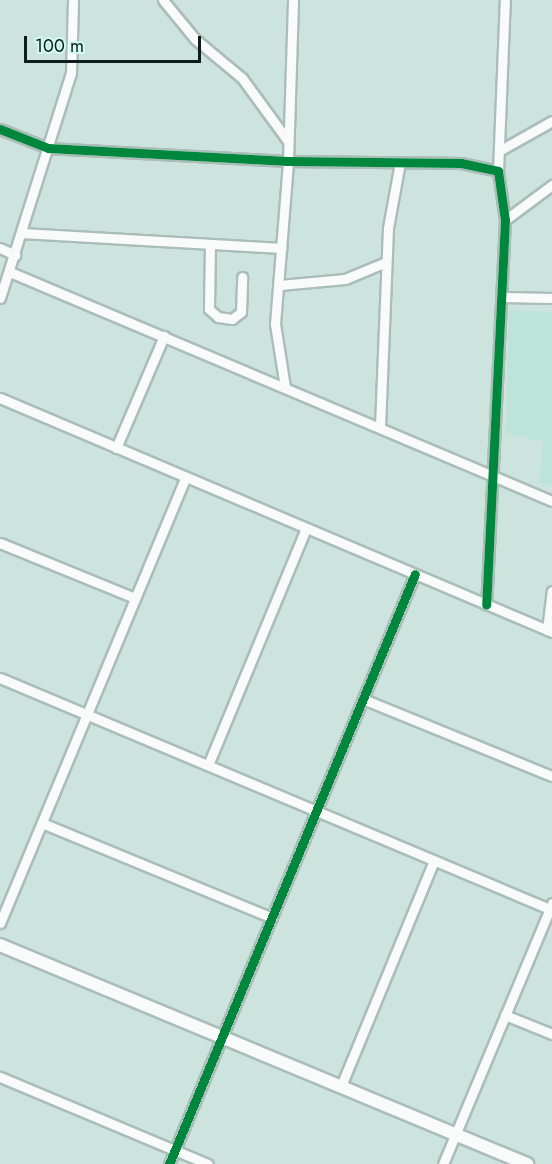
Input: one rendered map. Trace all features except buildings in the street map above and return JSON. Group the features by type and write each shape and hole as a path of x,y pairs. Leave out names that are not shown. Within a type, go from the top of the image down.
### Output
{"street":[{"path":"0,298 71,73 75,39 73,0"},
{"path":"163,0 195,39 242,78 288,141"},
{"path":"285,387 276,334 288,161 293,0"},
{"path":"486,605 505,220 498,171 505,0"},
{"path":"499,151 552,121"},
{"path":"0,129 48,148 288,161 461,163 498,171"},
{"path":"380,427 388,228 400,162"},
{"path":"505,220 552,185"},
{"path":"22,233 282,248"},
{"path":"210,244 209,309 218,317 238,316 242,278"},
{"path":"0,248 15,255"},
{"path":"280,285 345,279 386,262"},
{"path":"10,272 552,501"},
{"path":"502,297 552,298"},
{"path":"116,448 164,336"},
{"path":"0,398 549,631 552,591"},
{"path":"0,923 186,477"},
{"path":"208,765 306,528"},
{"path":"0,543 135,598"},
{"path":"169,1164 415,574"},
{"path":"0,678 551,907 443,1164"},
{"path":"363,699 552,776"},
{"path":"42,823 272,918"},
{"path":"340,1086 434,860"},
{"path":"0,945 527,1164"},
{"path":"505,1015 552,1034"},
{"path":"0,1077 208,1164"}],"shaded area":[{"path":"509,310 552,312 552,487 539,481 543,442 506,433"}],"cycle path":[{"path":"0,129 48,148 288,161 461,163 498,171 505,220 486,605"},
{"path":"169,1164 415,574"}]}
